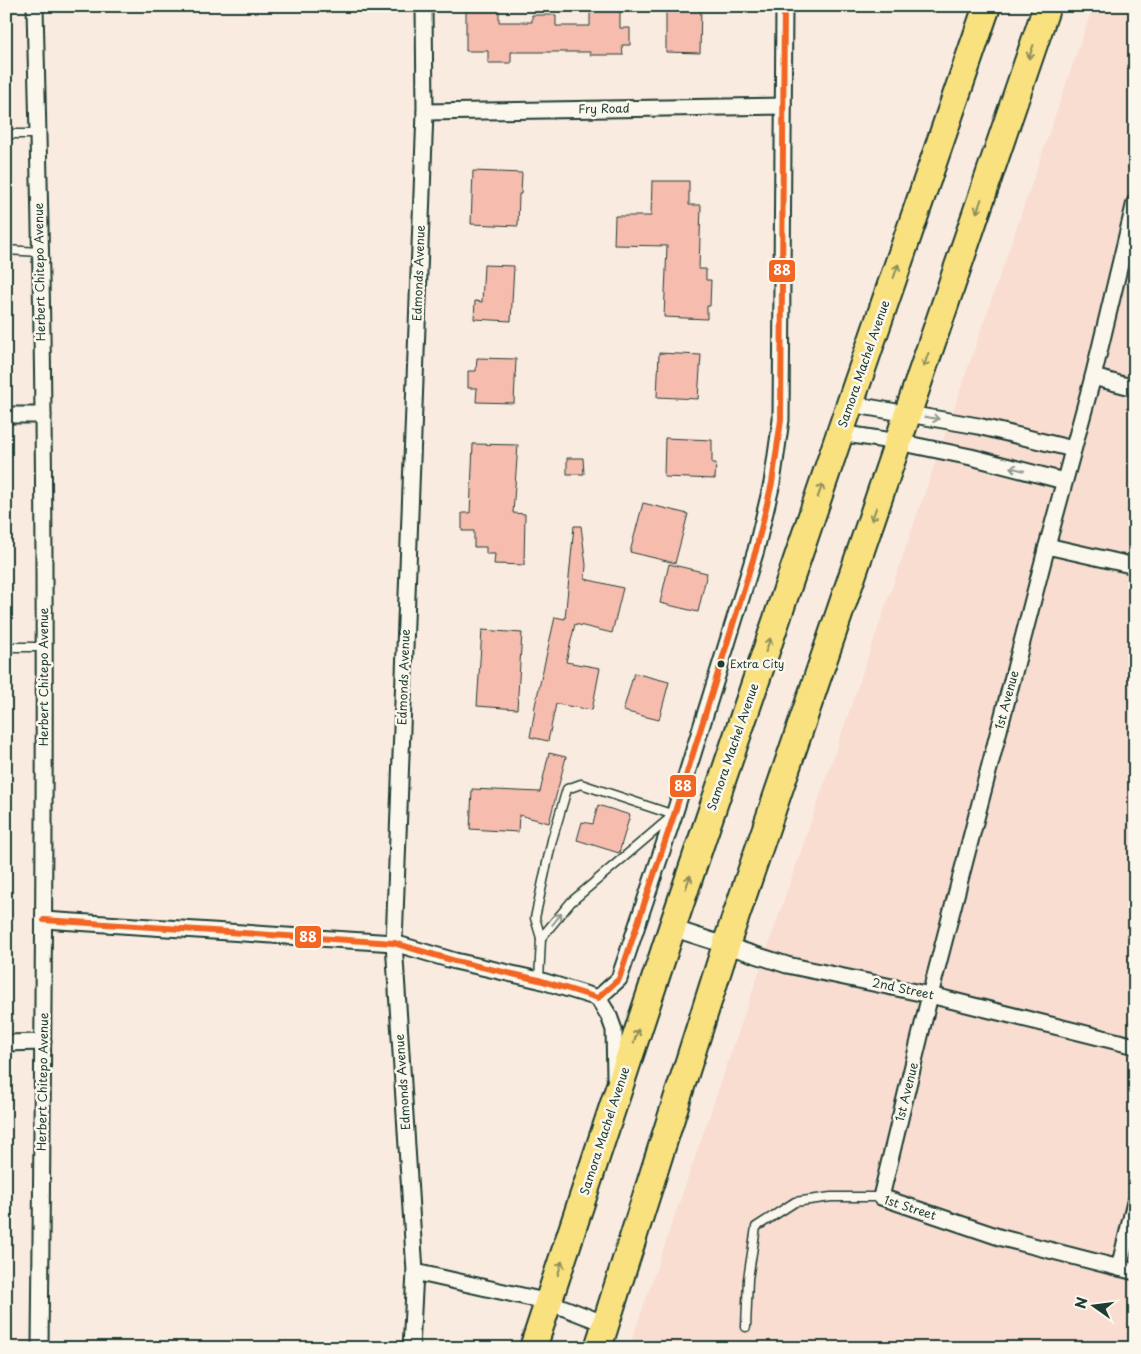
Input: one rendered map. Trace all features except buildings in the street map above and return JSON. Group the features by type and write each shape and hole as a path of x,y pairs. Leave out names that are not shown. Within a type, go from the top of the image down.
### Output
{"highway":[{"name":"Samora Machel Avenue","path":"533,1348 672,928 987,6"},
{"path":"602,1336 726,945 1047,6"}],"street":[{"name":"Herbert Chitepo Avenue","path":"35,6 43,415 44,647 44,920 40,1348"},
{"name":"Edmonds Avenue","path":"411,1348 415,1272 394,944 425,112 424,6"},
{"path":"598,998 619,979 674,815 756,550 772,483 781,420 784,6"},
{"name":"Fry Road","path":"425,112 783,106"},
{"name":"1st Avenue","path":"881,1197 930,995 1093,377 1135,202"},
{"path":"1093,377 1135,388"},
{"path":"850,404 978,426 1073,449"},
{"path":"6,415 43,415"},
{"path":"840,433 898,442 971,458 1064,482"},
{"path":"1047,546 1135,566"},
{"path":"44,920 394,944 455,961 539,980 598,998 609,1016 614,1030 616,1099"},
{"name":"2nd Street","path":"672,928 787,965 930,995 1135,1046"},
{"path":"6,1043 43,1042"},
{"name":"1st Street","path":"881,1197 1002,1238 1135,1272"},
{"path":"1120,1268 1135,1202"},
{"path":"415,1272 549,1302 602,1336"}],"lane":[{"path":"6,134 38,134"},
{"path":"6,250 40,252"},
{"path":"6,647 44,647"},
{"path":"539,980 541,938 535,918 552,840 568,789 581,784 674,815"},
{"path":"541,938 571,902 674,815"},
{"name":"1st Street","path":"746,1327 748,1279 756,1227 795,1202 831,1197 881,1197"}],"shaded area":[{"path":"1093,6 1135,6 1135,1348 629,1348"}],"transit line":[{"name":"88","path":"44,920 394,943 455,961 539,980 598,998 619,979 674,815 756,550 772,483 781,420 784,6"}],"place":[{"name":"Extra City","path":"721,664"}]}
